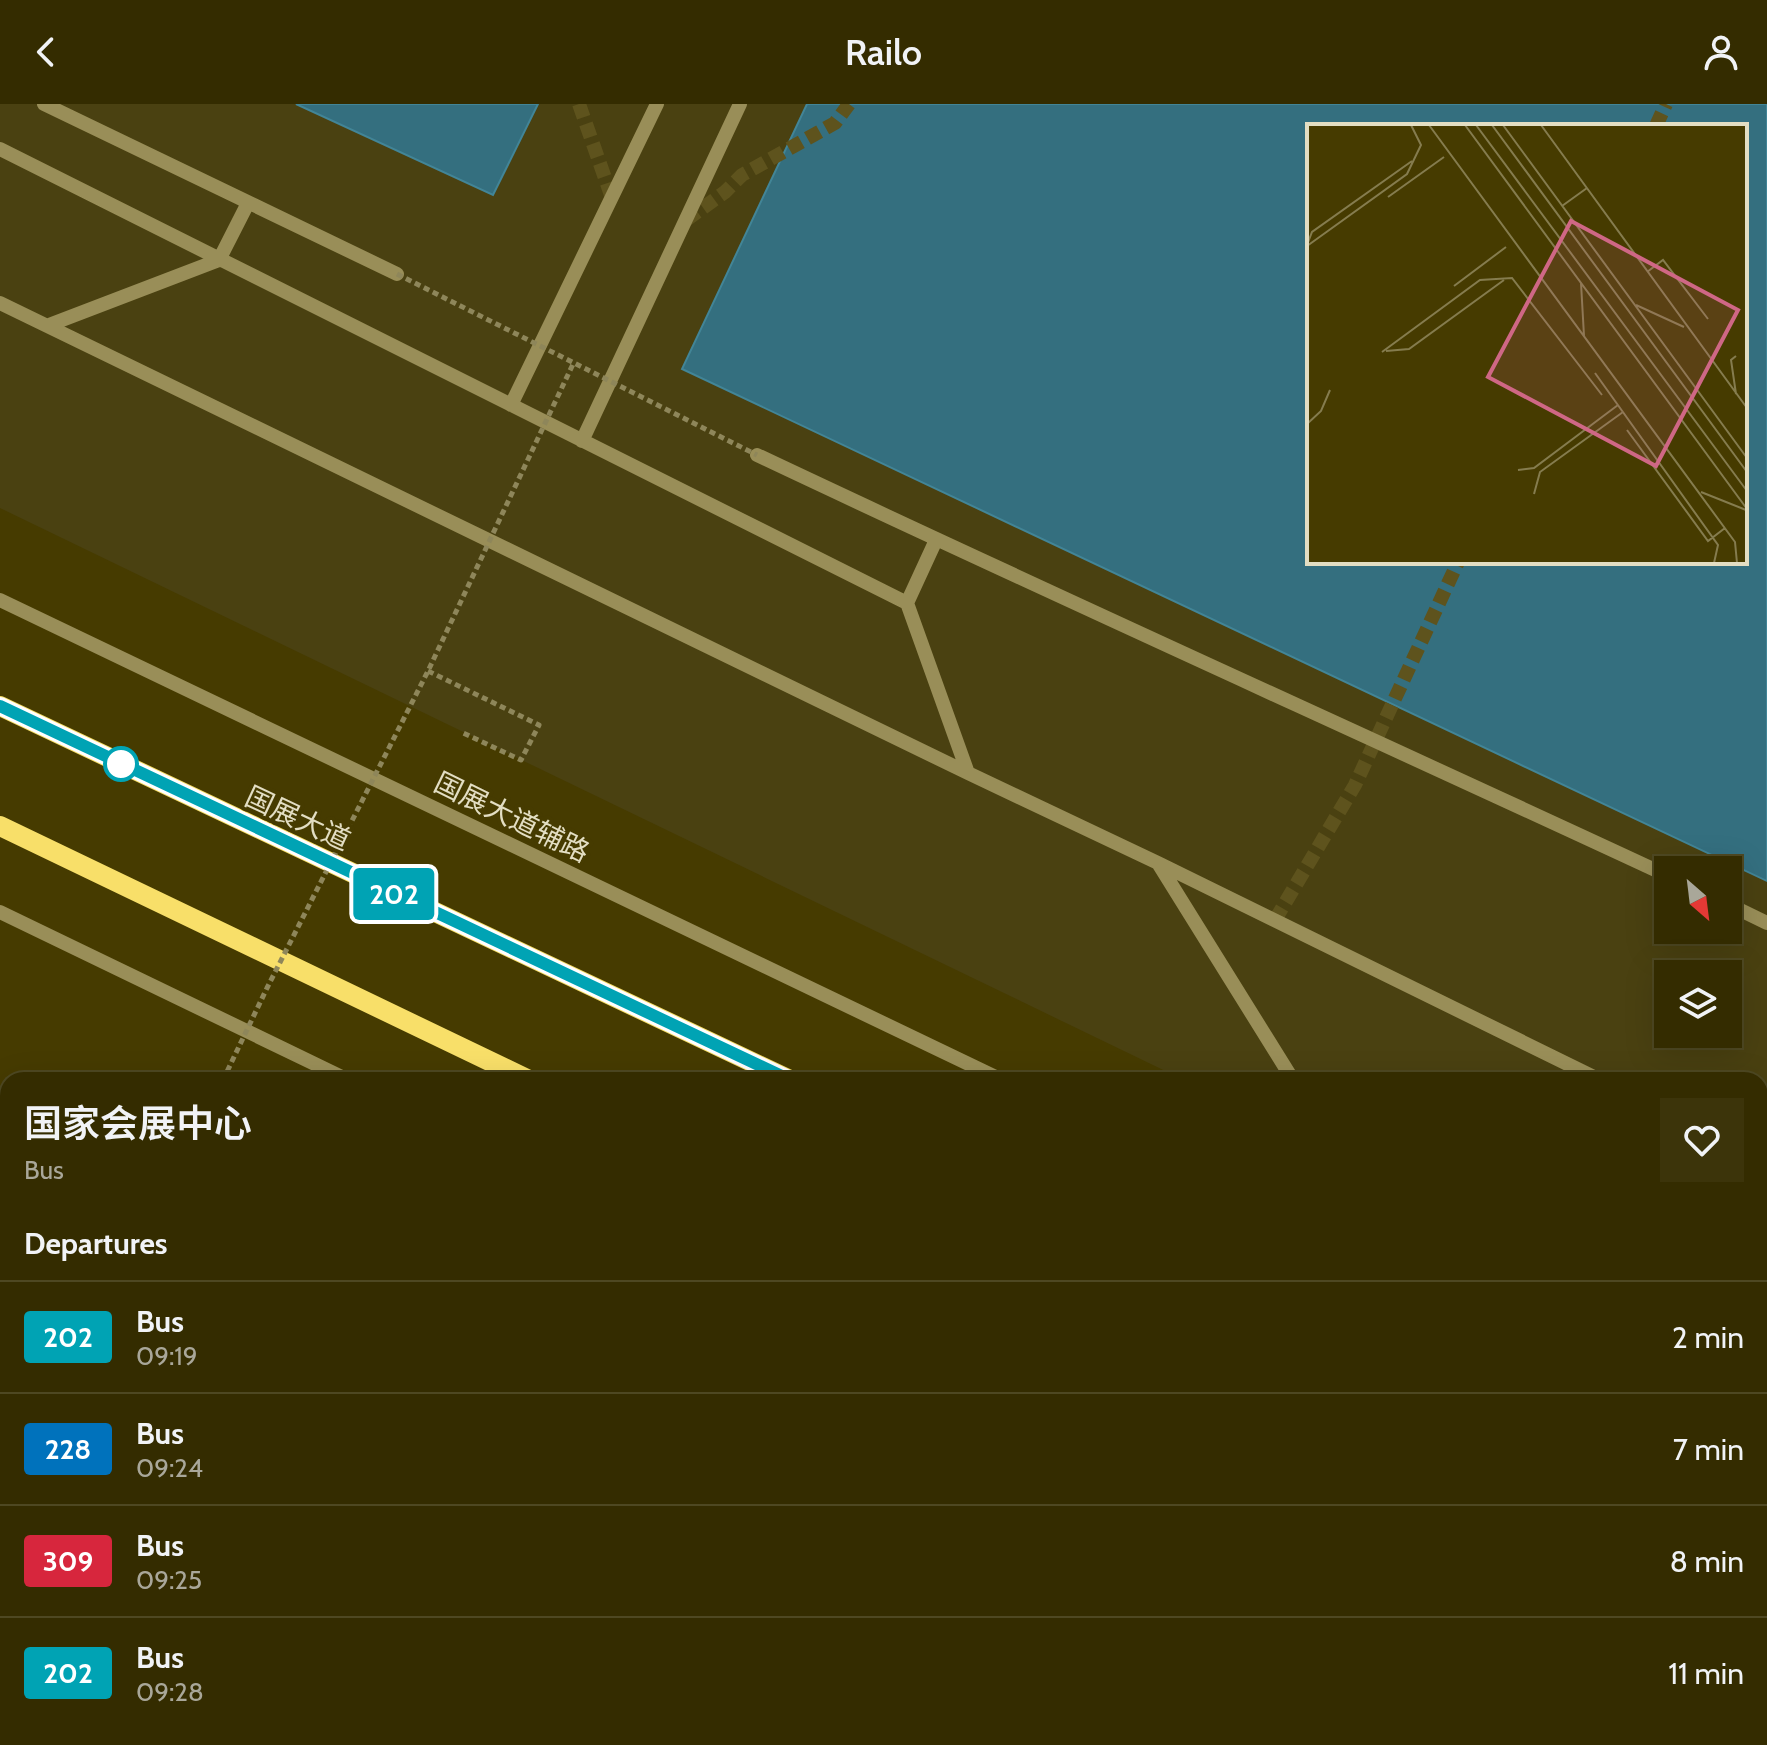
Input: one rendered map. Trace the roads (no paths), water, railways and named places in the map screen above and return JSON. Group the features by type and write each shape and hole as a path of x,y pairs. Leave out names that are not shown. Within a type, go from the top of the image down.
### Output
{"main road":[{"name":"国展大道","path":"0,706 773,1072"},
{"path":"0,826 512,1072"}],"street":[{"path":"44,104 397,274"},
{"path":"511,405 657,104"},
{"path":"582,441 740,104"},
{"path":"0,149 907,603 968,773"},
{"path":"49,325 219,260 248,203"},
{"path":"0,303 1584,1072"},
{"path":"757,455 1654,869"},
{"path":"907,603 936,540"},
{"name":"国展大道辅路","path":"0,600 985,1072"},
{"path":"1158,863 1288,1072"},
{"path":"1742,911 1767,923"},
{"path":"0,912 331,1072"}],"tunnel":[{"path":"579,104 612,198"},
{"path":"686,220 725,192 742,175 835,123 849,104"},
{"path":"1657,124 1666,104"},
{"path":"1275,920 1355,785 1457,564"}]}
